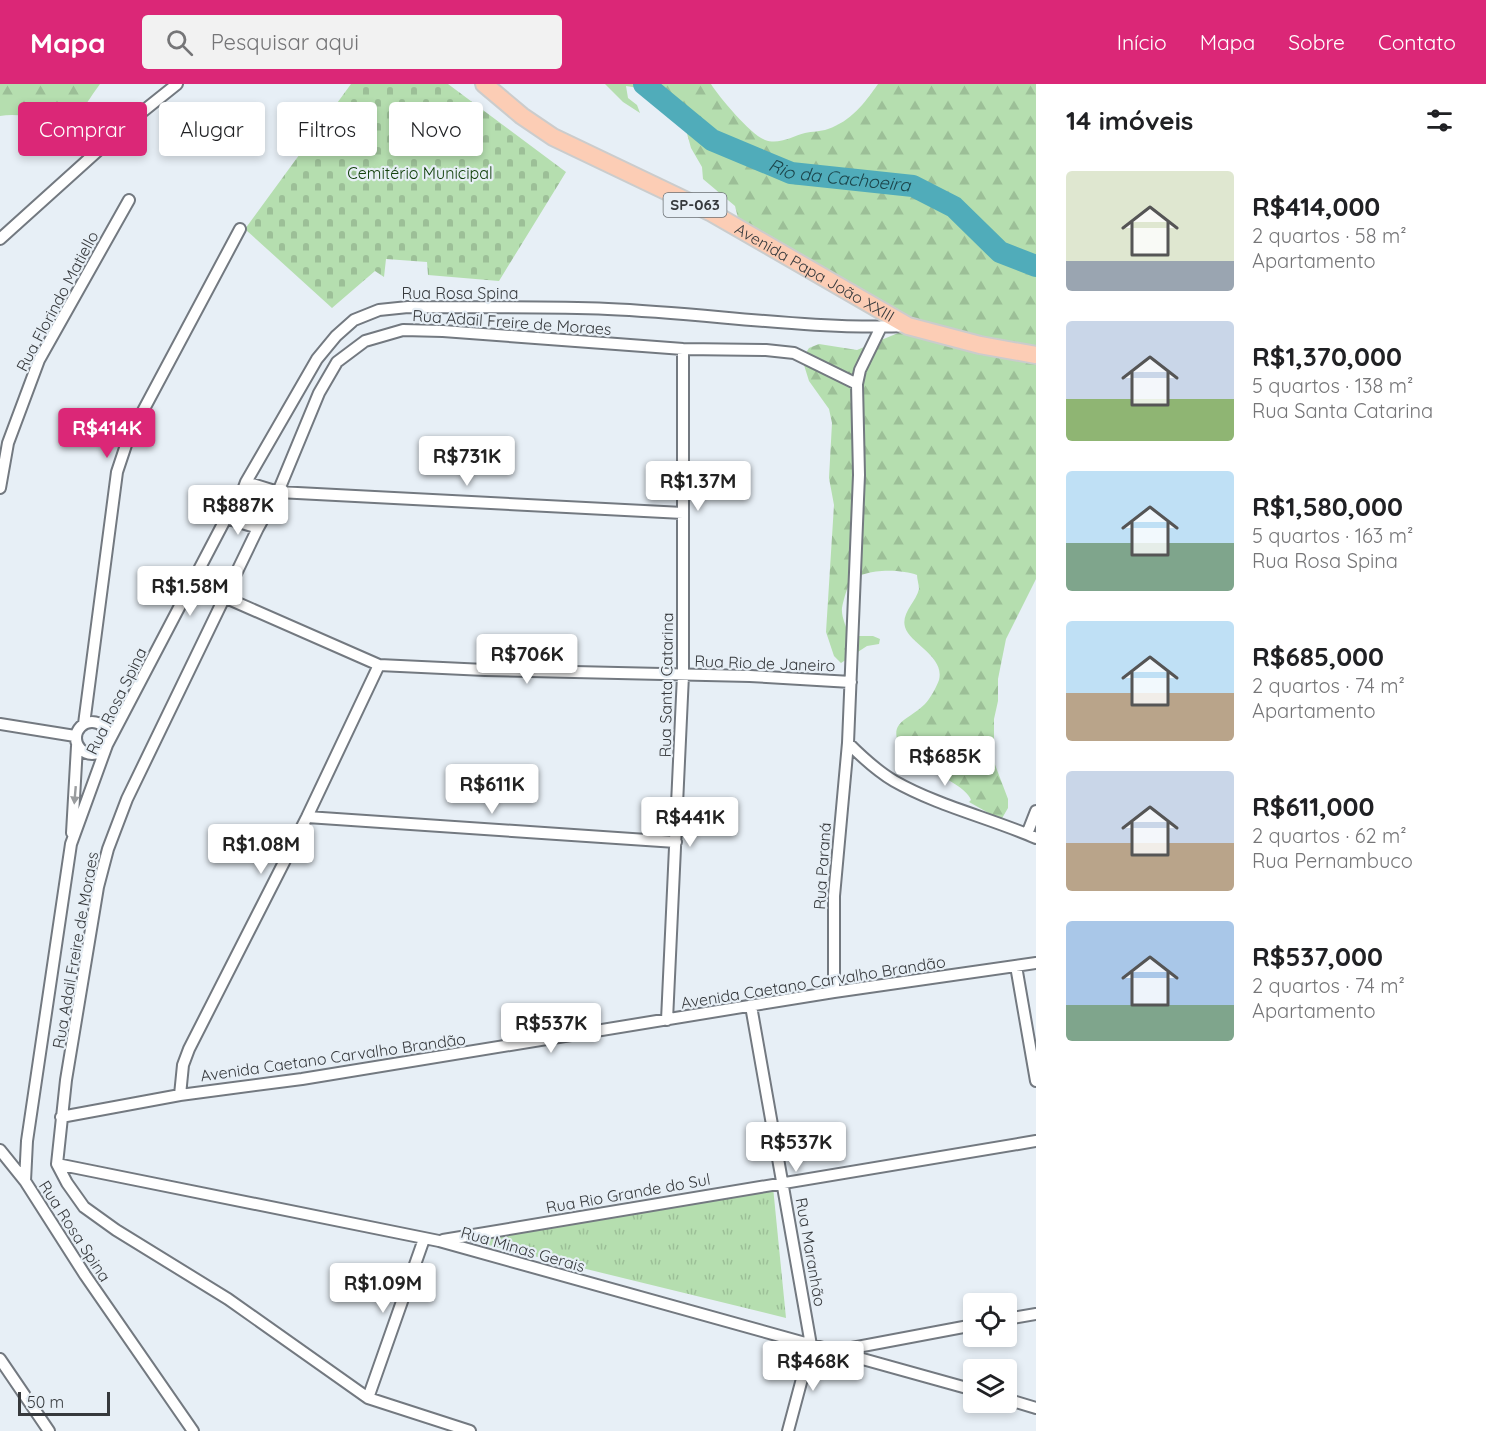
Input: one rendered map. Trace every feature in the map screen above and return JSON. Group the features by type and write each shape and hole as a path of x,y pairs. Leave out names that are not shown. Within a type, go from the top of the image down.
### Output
{"main road":[{"name":"Avenida Papa João XXIII","path":"484,84 522,116 553,137 712,213 908,326 980,345 1036,354"}],"street":[{"path":"0,239 132,120 177,84"},
{"name":"Rua Florindo Matiello","path":"0,488 8,443 39,360 129,200"},
{"path":"84,724 117,472 128,439 240,229"},
{"name":"Rua Rosa Spina","path":"193,1431 85,1275 25,1181 27,1141 71,844 107,745 226,518 240,498 246,482 317,359 336,336 354,320 379,310 408,307 608,309 772,322 880,327 908,326"},
{"path":"880,327 860,370 857,384 859,476 848,743 869,764 895,781 935,799 1032,836 1036,811"},
{"name":"Rua Adail Freire de Moraes","path":"57,1164 61,1117 98,887 108,849 127,799 224,597 278,492 319,393 337,362 365,340 403,330 443,331 683,350 766,350 794,353 857,384"},
{"name":"Rua Santa Catarina","path":"667,1020 683,675 683,350"},
{"path":"246,482 278,492 684,513"},
{"path":"226,518 258,528"},
{"name":"Rua Rio de Janeiro","path":"224,597 379,665 750,676 851,682"},
{"path":"180,1095 181,1072 189,1049 307,817 379,665"},
{"path":"0,724 76,741 84,753 93,755 101,752 107,745 109,737 106,729 100,723 92,722 78,729 76,741 71,844"},
{"name":"Rua Paraná","path":"834,992 834,896 848,743"},
{"path":"307,817 676,842"},
{"name":"Avenida Caetano Carvalho Brandão","path":"61,1117 180,1095 302,1079 834,992 1036,963"},
{"path":"1016,966 1036,1081"},
{"name":"Rua Maranhão","path":"751,1006 811,1345 788,1431"},
{"name":"Rua Rio Grande do Sul","path":"439,1240 1036,1141"},
{"path":"0,1150 25,1181"},
{"path":"57,1164 84,1207 116,1230 228,1299 368,1398 470,1431"},
{"name":"Rua Minas Gerais","path":"57,1164 424,1239 439,1240 963,1387"},
{"path":"368,1398 424,1239"},
{"path":"1017,1317 1036,1314"},
{"path":"833,1351 963,1327"},
{"path":"0,1359 49,1431"},
{"path":"1017,1402 1036,1408"}],"green space":[{"path":"0,84 100,84 88,102 18,102 18,115 0,116"},
{"name":"Cemitério Municipal","path":"351,84 448,84 472,102 389,102 389,156 483,156 483,110 566,172 499,281 428,275 427,262 386,259 384,277 375,271 332,308 245,229 298,156 377,156 377,102 338,102"},
{"path":"605,84 711,84 744,124 759,137 775,141 836,126 856,111 878,84 1036,84 1036,579 1006,639 998,679 998,701 994,719 994,762 1008,799 1008,808 1001,820 969,802 971,800 965,792 935,770 937,754 951,743 951,740 928,739 913,756 903,753 898,742 896,734 900,723 925,704 939,680 937,664 905,627 905,617 919,589 917,575 891,571 871,572 854,579 849,585 842,611 849,636 873,636 880,639 879,644 867,646 841,663 834,656 826,632 834,505 829,478 832,423 829,409 809,381 804,356 809,348 819,344 857,350 903,331 740,226 735,206 703,179 702,167 691,148 683,119 673,108 667,95 658,91 626,86 628,98 637,105 640,113 623,102"},
{"path":"773,1187 786,1318 468,1240"}],"waterway":[{"name":"Rio da Cachoeira","path":"644,84 712,140 791,173 913,186 954,207 1000,252 1036,266"}]}
